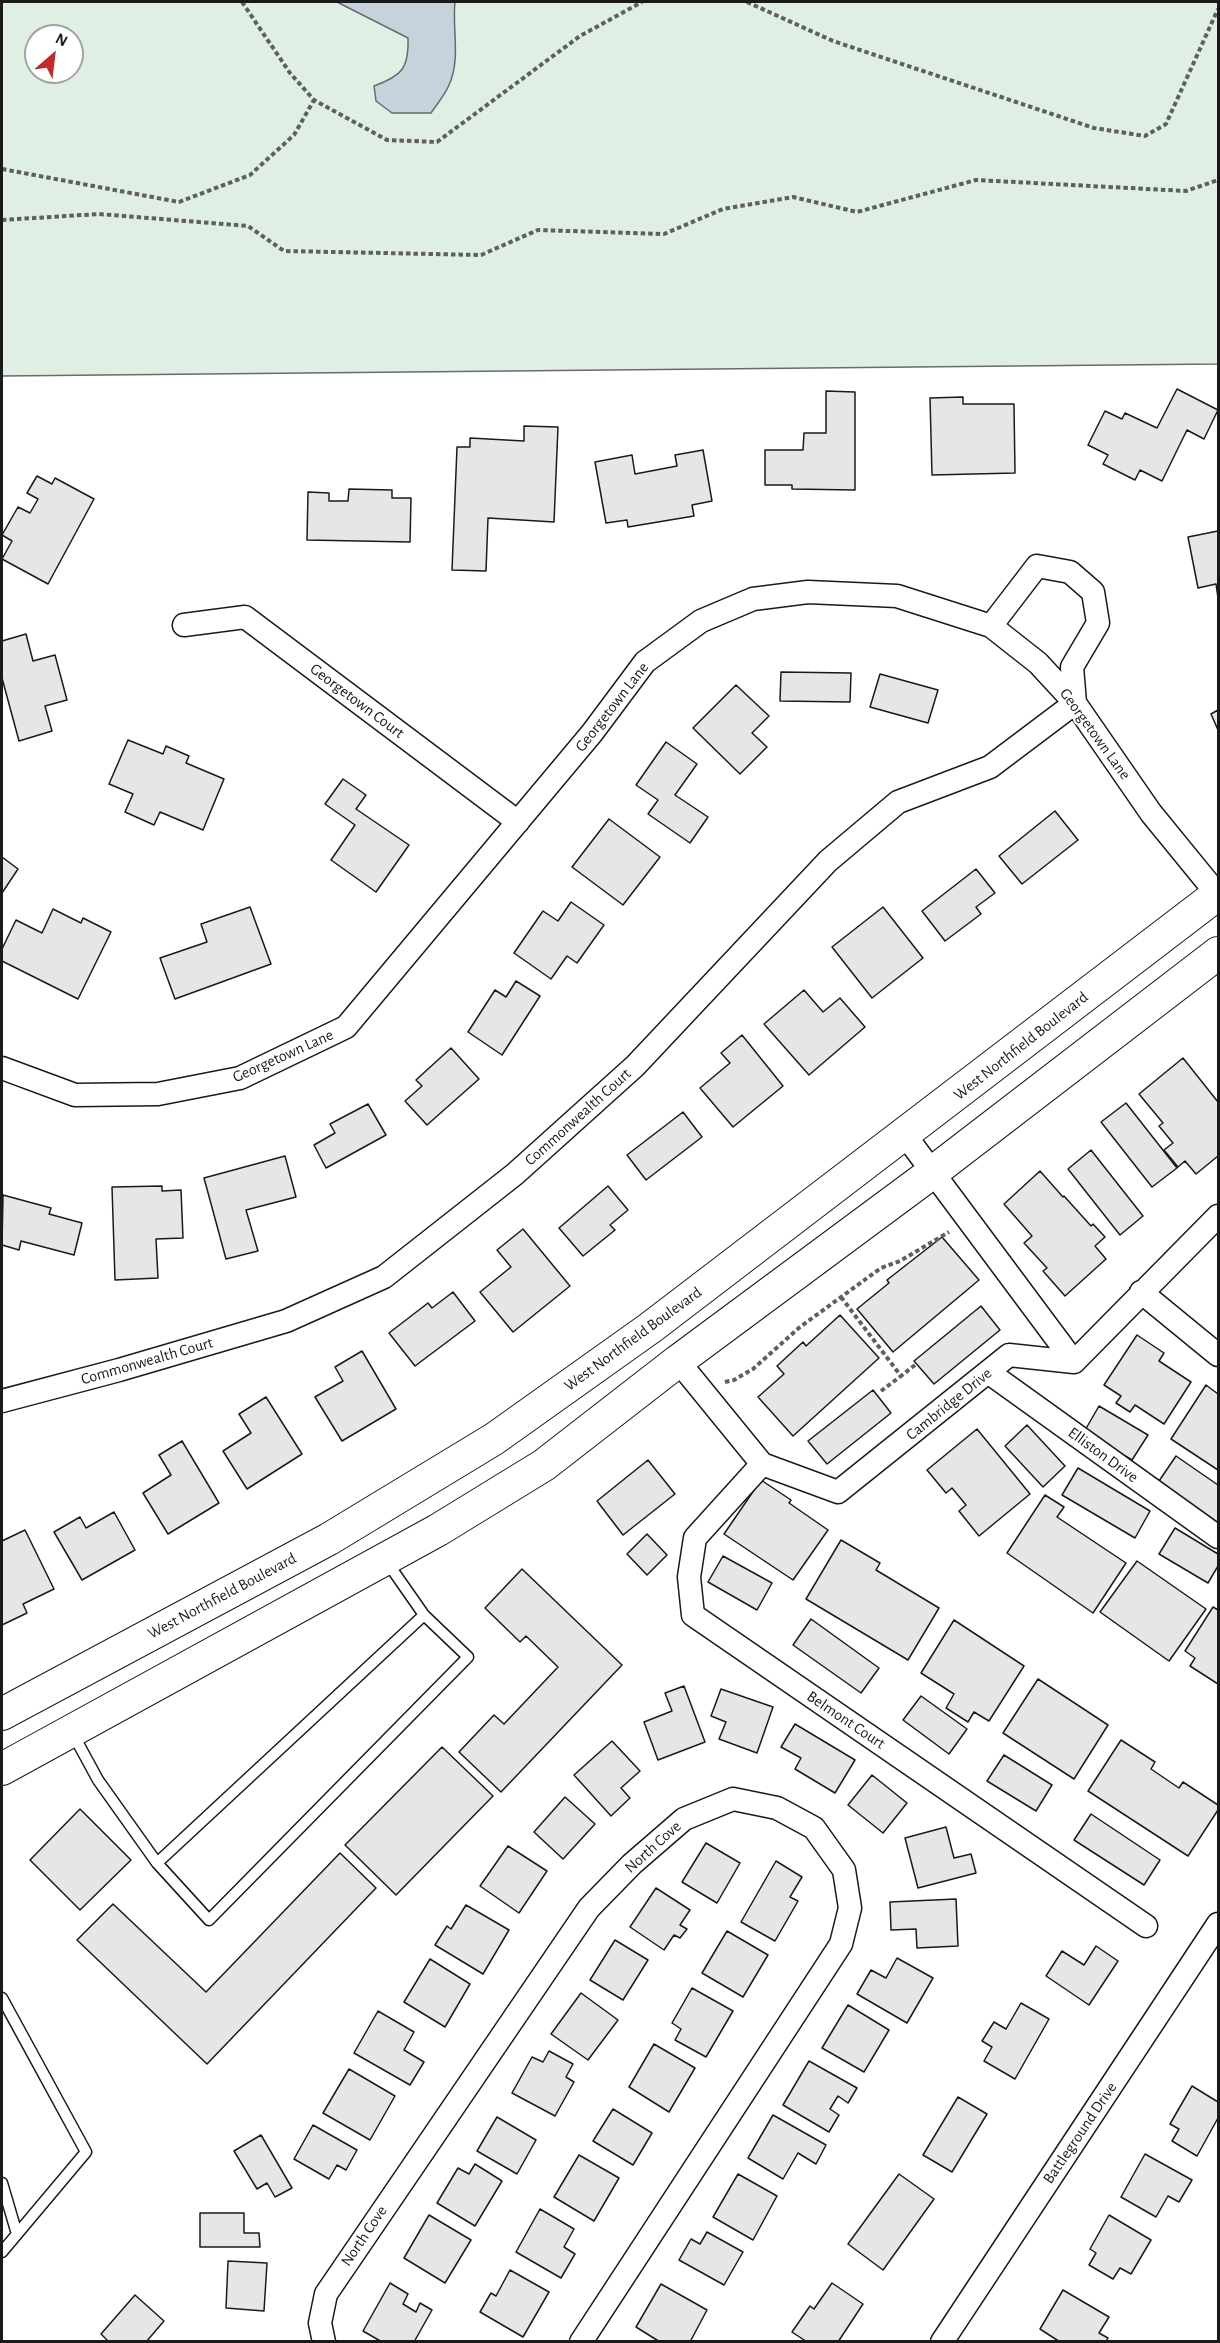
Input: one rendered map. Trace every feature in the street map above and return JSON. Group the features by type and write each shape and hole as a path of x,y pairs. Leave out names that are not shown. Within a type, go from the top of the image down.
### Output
{"main road":[{"name":"West Northfield Boulevard","path":"2,1714 329,1539 504,1432 650,1328 1218,894"},
{"path":"2,1769 438,1530 544,1465 678,1361 933,1172 1218,953"},
{"path":"363,1519 386,1559"}],"street":[{"path":"991,626 1037,566 1070,572 1094,592 1098,622 1072,667 1075,703"},
{"name":"Georgetown Lane","path":"2,1068 75,1095 158,1094 240,1078 346,1027 592,734 645,662 701,621 753,599 808,592 897,596 991,626 1038,663 1075,703 1151,813 1218,894"},
{"name":"Georgetown Court","path":"184,625 245,617 518,822"},
{"name":"Commonwealth Court","path":"2,1401 119,1370 286,1321 384,1277 515,1174 635,1066 828,861 898,802 990,767 1075,703"},
{"path":"905,1135 1074,1362 1218,1216"},
{"path":"1141,1292 1218,1355"},
{"name":"Cambridge Drive","path":"762,1464 838,1492 1009,1355 1074,1362"},
{"path":"678,1361 762,1464"},
{"name":"Elliston Drive","path":"988,1372 1218,1537"},
{"name":"Belmont Court","path":"762,1464 695,1538 689,1577 693,1615 1146,1926"},
{"name":"North Cove","path":"324,2342 320,2323 326,2294 589,1908 632,1864 684,1819 733,1799 777,1808 814,1828 844,1870 850,1908 841,1944 581,2342"},
{"name":"Battleground Drive","path":"949,2339 1218,1924"}],"lane":[{"path":"71,1731 98,1780 157,1863 209,1920 468,1657 424,1615 386,1559"},
{"path":"157,1863 424,1615"},
{"path":"2,1998 86,2152 2,2252"},
{"path":"2,2183 17,2234"}],"path":[{"path":"242,2 290,73 314,100 387,140 437,142 580,36 642,2"},
{"path":"747,2 833,41 1095,128 1145,136 1166,124 1218,9"},
{"path":"2,169 179,202 250,175 294,135 314,100"},
{"path":"2,220 99,214 248,226 284,251 481,255 538,230 664,234 723,209 793,197 856,212 976,180 1186,191 1218,180"},
{"path":"717,1375 724,1382 734,1380 753,1368 800,1327 881,1268 900,1261 952,1230"},
{"path":"841,1297 901,1376"},
{"path":"881,1390 915,1365"}],"green space":[{"path":"2,2 1218,2 1218,364 2,376"}],"shaded area":[{"path":"337,2 455,2 453,75 431,113 392,113 376,101 374,86 402,70 407,57 408,38"}],"building":[{"path":"1177,389 1218,410 1204,439 1187,430 1162,481 1140,470 1135,480 1103,464 1108,455 1088,445 1105,411 1122,419 1125,413 1157,428"},
{"path":"826,391 855,392 855,490 792,489 792,485 765,485 765,450 803,450 804,433 826,433"},
{"path":"963,397 963,404 1014,404 1015,473 932,475 930,398"},
{"path":"524,426 558,427 554,522 488,518 486,571 452,570 457,447 470,447 470,438 524,441"},
{"path":"703,450 712,501 692,505 694,516 628,527 627,520 606,523 595,462 632,455 635,474 677,466 675,455"},
{"path":"37,476 52,484 55,478 94,499 48,584 2,559 12,541 2,535 18,507 30,513 38,499 27,493"},
{"path":"349,489 392,490 392,498 411,498 410,542 307,540 308,492 329,493 329,501 348,501"},
{"path":"1218,531 1218,598 1216,584 1198,588 1188,537"},
{"path":"26,634 33,661 55,655 67,700 45,706 52,731 19,741 2,678 2,641"},
{"path":"781,672 851,673 850,702 780,701"},
{"path":"880,674 938,690 928,723 870,707"},
{"path":"736,685 769,716 752,733 767,747 740,774 693,728"},
{"path":"1218,710 1218,730 1211,714"},
{"path":"128,740 163,754 166,746 189,756 186,763 224,779 203,830 160,812 154,825 125,812 133,794 109,784"},
{"path":"666,742 697,764 675,795 708,817 690,843 648,814 658,800 636,785"},
{"path":"343,779 366,795 356,809 409,845 376,892 331,860 355,825 325,804"},
{"path":"1055,811 1078,840 1022,884 999,856"},
{"path":"609,819 660,857 623,905 572,867"},
{"path":"2,857 18,869 2,893"},
{"path":"976,869 995,893 976,907 981,914 945,941 922,911"},
{"path":"571,902 604,925 577,963 567,956 551,979 514,953 543,911 558,921"},
{"path":"250,907 271,964 175,999 160,958 207,942 201,924"},
{"path":"883,907 923,958 872,998 832,947"},
{"path":"53,909 81,923 83,918 111,932 78,999 2,961 2,949 16,920 42,933"},
{"path":"516,981 540,996 502,1055 468,1032 495,990 506,997"},
{"path":"804,990 823,1012 840,998 865,1027 809,1075 764,1024"},
{"path":"742,1035 783,1086 733,1127 700,1088 730,1063 721,1053"},
{"path":"451,1048 479,1079 427,1125 405,1101 422,1086 416,1080"},
{"path":"1183,1058 1218,1102 1218,1156 1196,1174 1185,1161 1178,1167 1164,1150 1173,1143 1159,1126 1163,1123 1139,1094"},
{"path":"1126,1103 1177,1168 1152,1187 1101,1122"},
{"path":"368,1104 386,1135 326,1168 314,1145 335,1133 330,1124"},
{"path":"683,1112 702,1137 646,1180 627,1155"},
{"path":"1091,1150 1143,1216 1120,1235 1068,1169"},
{"path":"285,1156 296,1197 246,1210 258,1251 226,1259 204,1178"},
{"path":"1040,1171 1091,1226 1093,1224 1105,1237 1095,1246 1106,1259 1065,1296 1043,1271 1047,1268 1024,1243 1032,1236 1004,1204"},
{"path":"162,1186 162,1191 181,1190 183,1238 156,1239 158,1278 115,1280 112,1187"},
{"path":"608,1186 628,1210 610,1225 615,1230 583,1256 559,1228"},
{"path":"3,1195 51,1208 49,1214 82,1223 74,1255 21,1241 19,1250 2,1245"},
{"path":"523,1229 570,1286 513,1332 480,1292 511,1267 497,1250"},
{"path":"942,1237 979,1280 893,1352 857,1309 889,1283 887,1280"},
{"path":"453,1292 475,1321 415,1366 389,1333 428,1303 432,1308"},
{"path":"981,1306 1000,1330 934,1384 914,1361"},
{"path":"840,1315 879,1358 793,1436 758,1397 784,1374 777,1366 803,1342 806,1346"},
{"path":"1137,1335 1164,1353 1159,1361 1191,1382 1164,1424 1135,1405 1130,1412 1116,1403 1121,1396 1104,1385"},
{"path":"362,1351 396,1409 342,1441 315,1397 343,1381 335,1367"},
{"path":"1206,1385 1218,1394 1218,1470 1171,1439"},
{"path":"873,1390 891,1413 827,1464 808,1441"},
{"path":"266,1397 302,1454 247,1489 223,1451 251,1433 239,1414"},
{"path":"1099,1406 1148,1435 1132,1460 1084,1432"},
{"path":"1027,1425 1065,1466 1043,1487 1005,1446"},
{"path":"977,1429 1030,1494 979,1536 959,1511 966,1505 952,1488 946,1493 927,1470"},
{"path":"182,1441 219,1503 168,1534 143,1493 171,1475 159,1455"},
{"path":"1176,1456 1218,1485 1218,1523 1159,1481"},
{"path":"648,1460 675,1494 623,1535 597,1501"},
{"path":"1078,1468 1150,1511 1135,1538 1062,1495"},
{"path":"761,1480 791,1500 789,1503 828,1530 793,1580 724,1534"},
{"path":"1045,1495 1064,1507 1057,1517 1126,1563 1093,1613 1007,1553"},
{"path":"114,1512 135,1550 82,1580 54,1532 80,1517 86,1528"},
{"path":"1175,1528 1218,1554 1218,1566 1208,1583 1159,1554"},
{"path":"25,1530 54,1589 23,1604 27,1613 2,1625 2,1541"},
{"path":"647,1534 667,1555 647,1575 627,1554"},
{"path":"841,1540 880,1563 876,1570 939,1608 908,1660 806,1599"},
{"path":"723,1556 772,1583 757,1610 708,1582"},
{"path":"1137,1561 1206,1609 1169,1661 1100,1612"},
{"path":"522,1569 622,1665 501,1792 459,1752 494,1715 504,1724 558,1667 526,1636 520,1642 485,1608"},
{"path":"1213,1607 1218,1610 1218,1684 1190,1666 1195,1658 1185,1651"},
{"path":"811,1619 879,1668 861,1693 793,1645"},
{"path":"954,1620 1024,1666 989,1721 974,1712 968,1722 946,1708 954,1694 921,1673"},
{"path":"1038,1679 1108,1725 1074,1779 1003,1733"},
{"path":"684,1686 705,1742 658,1760 644,1722 672,1711 665,1693"},
{"path":"721,1689 773,1707 757,1753 719,1739 726,1722 711,1716"},
{"path":"921,1696 967,1729 949,1754 903,1720"},
{"path":"795,1724 855,1760 835,1793 795,1769 801,1758 781,1747"},
{"path":"1121,1740 1155,1762 1151,1769 1179,1788 1183,1782 1218,1805 1218,1810 1188,1856 1088,1791"},
{"path":"612,1741 640,1771 621,1788 630,1798 611,1816 574,1775"},
{"path":"442,1747 493,1796 396,1895 345,1845"},
{"path":"1004,1755 1052,1785 1036,1811 987,1781"},
{"path":"872,1775 907,1803 883,1833 848,1805"},
{"path":"565,1797 595,1824 563,1859 534,1832"},
{"path":"80,1809 131,1860 80,1910 30,1860"},
{"path":"1091,1814 1160,1860 1144,1885 1074,1840"},
{"path":"946,1827 954,1858 971,1854 976,1873 918,1888 905,1838"},
{"path":"706,1843 740,1863 717,1903 682,1882"},
{"path":"508,1846 547,1871 519,1913 480,1886"},
{"path":"340,1853 376,1888 207,2064 77,1940 113,1904 206,1992"},
{"path":"776,1861 802,1877 790,1897 798,1901 775,1941 741,1922"},
{"path":"656,1888 690,1910 680,1925 687,1929 680,1938 674,1935 664,1950 630,1927"},
{"path":"956,1899 958,1946 917,1948 916,1929 891,1930 890,1902"},
{"path":"466,1905 509,1930 483,1974 435,1945 447,1926 451,1929"},
{"path":"727,1931 768,1955 743,1997 702,1973"},
{"path":"615,1940 648,1960 623,2000 590,1980"},
{"path":"1096,1946 1118,1961 1089,2005 1046,1976 1062,1951 1084,1965"},
{"path":"897,1958 933,1978 907,2023 857,1994 871,1970 886,1978"},
{"path":"430,1959 470,1984 445,2027 404,2002"},
{"path":"692,1988 733,2011 706,2057 675,2040 681,2029 672,2023"},
{"path":"581,1993 618,2020 588,2060 551,2034"},
{"path":"1021,2003 1049,2019 1015,2079 984,2061 992,2047 982,2041 994,2022 1006,2029"},
{"path":"848,2005 889,2030 864,2072 822,2048"},
{"path":"378,2011 414,2032 404,2050 424,2062 410,2085 354,2053"},
{"path":"654,2044 695,2068 669,2112 629,2087"},
{"path":"549,2051 573,2064 566,2077 574,2082 555,2116 512,2093 532,2057 543,2062"},
{"path":"809,2061 857,2088 848,2103 838,2096 830,2109 839,2115 829,2132 783,2105"},
{"path":"349,2069 395,2096 370,2140 323,2113"},
{"path":"1192,2086 1218,2102 1218,2118 1197,2156 1172,2141 1179,2129 1170,2124"},
{"path":"958,2097 987,2114 952,2172 923,2155"},
{"path":"613,2109 652,2133 633,2165 593,2141"},
{"path":"773,2115 826,2145 816,2164 798,2153 783,2179 748,2158"},
{"path":"497,2117 536,2140 517,2174 477,2151"},
{"path":"313,2125 357,2150 346,2170 337,2165 329,2179 294,2159"},
{"path":"261,2135 292,2188 275,2197 267,2183 257,2189 234,2151"},
{"path":"1145,2154 1192,2180 1179,2202 1168,2196 1156,2217 1121,2197"},
{"path":"579,2155 619,2178 594,2221 554,2197"},
{"path":"475,2164 502,2181 475,2226 437,2203 458,2168 469,2174"},
{"path":"738,2174 777,2196 753,2240 713,2217"},
{"path":"899,2174 934,2199 883,2270 848,2244"},
{"path":"540,2209 574,2229 564,2247 575,2254 561,2278 516,2252"},
{"path":"200,2213 244,2213 244,2233 259,2233 260,2247 200,2247"},
{"path":"429,2215 471,2240 445,2283 404,2258"},
{"path":"1109,2215 1151,2240 1131,2274 1120,2268 1113,2279 1089,2265 1096,2253 1090,2249"},
{"path":"707,2232 743,2252 724,2285 679,2260 691,2239 700,2244"},
{"path":"228,2261 267,2263 264,2311 226,2308"},
{"path":"510,2270 549,2292 523,2337 480,2312 491,2293 496,2296"},
{"path":"390,2283 408,2294 403,2304 416,2312 420,2303 432,2310 414,2342 382,2342 363,2331"},
{"path":"832,2283 863,2304 838,2342 807,2342 792,2332 810,2306 814,2309"},
{"path":"661,2284 707,2310 690,2342 660,2342 636,2327"},
{"path":"1063,2290 1109,2317 1099,2333 1108,2338 1106,2342 1060,2342 1040,2329"},
{"path":"135,2295 164,2321 146,2342 109,2342 101,2334"}]}
